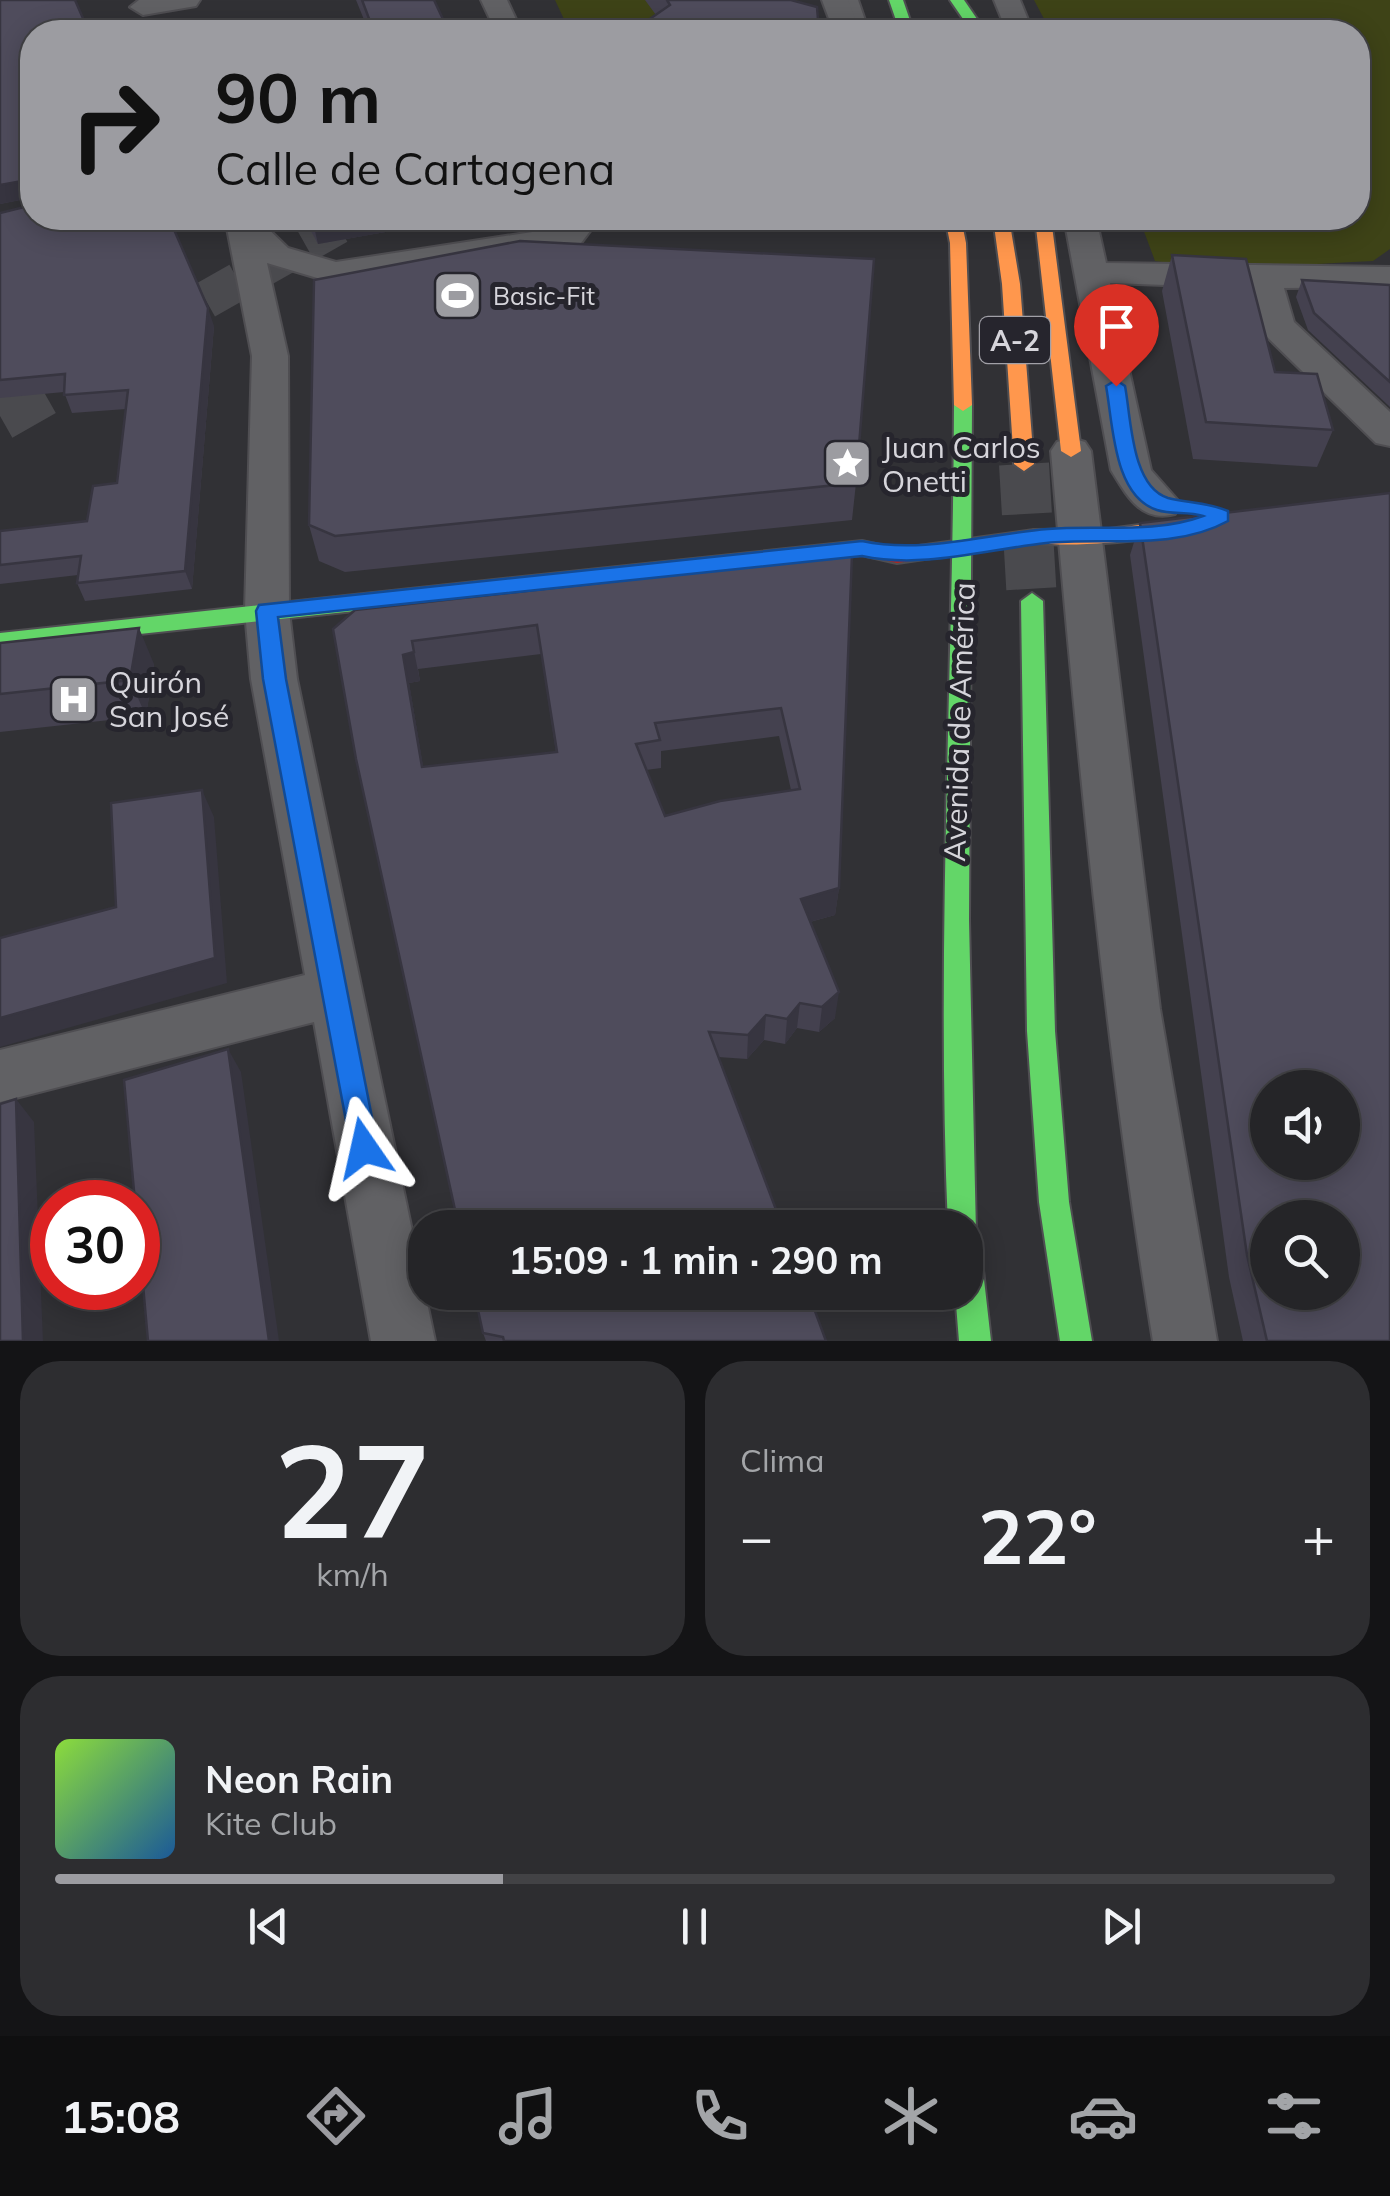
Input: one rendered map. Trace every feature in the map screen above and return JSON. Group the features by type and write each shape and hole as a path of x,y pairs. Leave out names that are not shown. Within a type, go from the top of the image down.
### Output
{"main road":[{"name":"Avenida de América","path":"955,230 963,404 976,518 966,546 954,896 963,1210"},
{"name":"A-2","path":"1003,230 1024,464"},
{"path":"1044,230 1071,451"},
{"path":"876,548 897,556 1050,536 1089,511 1160,504 1200,507 1229,515 1204,525 1089,511"},
{"path":"0,641 876,548 900,534 976,518"},
{"path":"1032,601 1041,1031 1054,1202 1076,1341"},
{"path":"971,1310 974,1341"}],"street":[{"path":"145,13 187,0"},
{"path":"244,230 270,356 266,611 274,679 332,993 403,1341"},
{"path":"252,230 276,254 334,273"},
{"path":"270,356 298,295 334,273 569,236 574,230"},
{"path":"1083,230 1132,470 1145,493 1160,504"},
{"path":"1095,275 1120,271 1264,278 1390,277"},
{"path":"1264,278 1277,326 1390,434"},
{"path":"1071,451 1089,511 1099,740 1155,1179 1186,1341"},
{"path":"0,1076 332,993"}],"green space":[{"path":"555,0 797,0 802,13 647,20 564,20"},
{"path":"1034,0 1390,0 1390,249 1373,261 1237,267 1182,264 1155,261 1143,230 1370,230 1370,20 1045,20"}],"building":[{"path":"0,0 75,0 84,20 20,20 20,181 0,185"},
{"path":"362,0 434,0 443,20 370,20"},
{"path":"667,0 791,0 817,7 818,20 648,20 670,5"},
{"path":"20,208 20,230 174,230 208,308 185,571 77,583 81,556 0,565 0,531 87,521 93,486 117,483 128,390 64,395 65,374 0,380 0,213"},
{"path":"520,241 874,259 856,483 335,536 309,525 314,280"},
{"path":"1172,255 1246,259 1275,372 1317,374 1333,430 1206,422"},
{"path":"1302,280 1390,285 1390,382 1314,313"},
{"path":"1390,493 1390,1341 1267,1341 1260,1310 1360,1310 1360,1200 1250,1200 1250,1268 1140,523"},
{"path":"852,555 839,888 801,899 839,992 822,1007 800,1003 787,1019 766,1015 748,1035 709,1032 776,1210 455,1210 356,759 333,629 355,610","holes":["537,625 557,752 422,767 403,655 414,652 412,641","781,708 800,789 720,801 665,816 636,744 660,740 655,723"]},
{"path":"139,628 130,680 0,694 0,643"},
{"path":"202,790 215,958 0,1018 0,938 116,907 111,803"},
{"path":"228,1049 269,1341 148,1341 145,1310 160,1310 160,1180 133,1180 124,1080"},
{"path":"16,1099 23,1341 0,1341 0,1104"},
{"path":"478,1310 815,1310 826,1341 504,1341 503,1337 483,1333"}],"tunnel":[{"path":"156,328 330,230"},
{"path":"0,416 160,325"},
{"path":"1024,464 1032,601"}],"traffic: fast":[{"path":"896,0 903,20"},
{"path":"957,0 971,20"},
{"path":"962,1210 956,920 963,405"},
{"path":"0,641 457,592"},
{"path":"1032,601 1041,1031 1054,1202 1076,1341"},
{"path":"972,1310 975,1341"}],"traffic: slow":[{"path":"955,230 963,405"},
{"path":"1003,230 1011,284 1024,464"},
{"path":"1044,230 1071,451"},
{"path":"1034,537 1109,536 1208,523"}],"traffic: jam":[{"path":"457,592 862,548 897,556 1034,537"}],"place":[{"name":"Basic-Fit","path":"458,295"},
{"name":"Juan Carlos Onetti","path":"847,464"},
{"name":"Quirón San José","path":"74,699"}],"route":[{"path":"364,1148 274,679 266,611 862,548 876,548 897,556 1050,536 1109,536 1204,525 1221,516 1200,507 1160,504 1145,493 1132,470 1116,386"}]}
